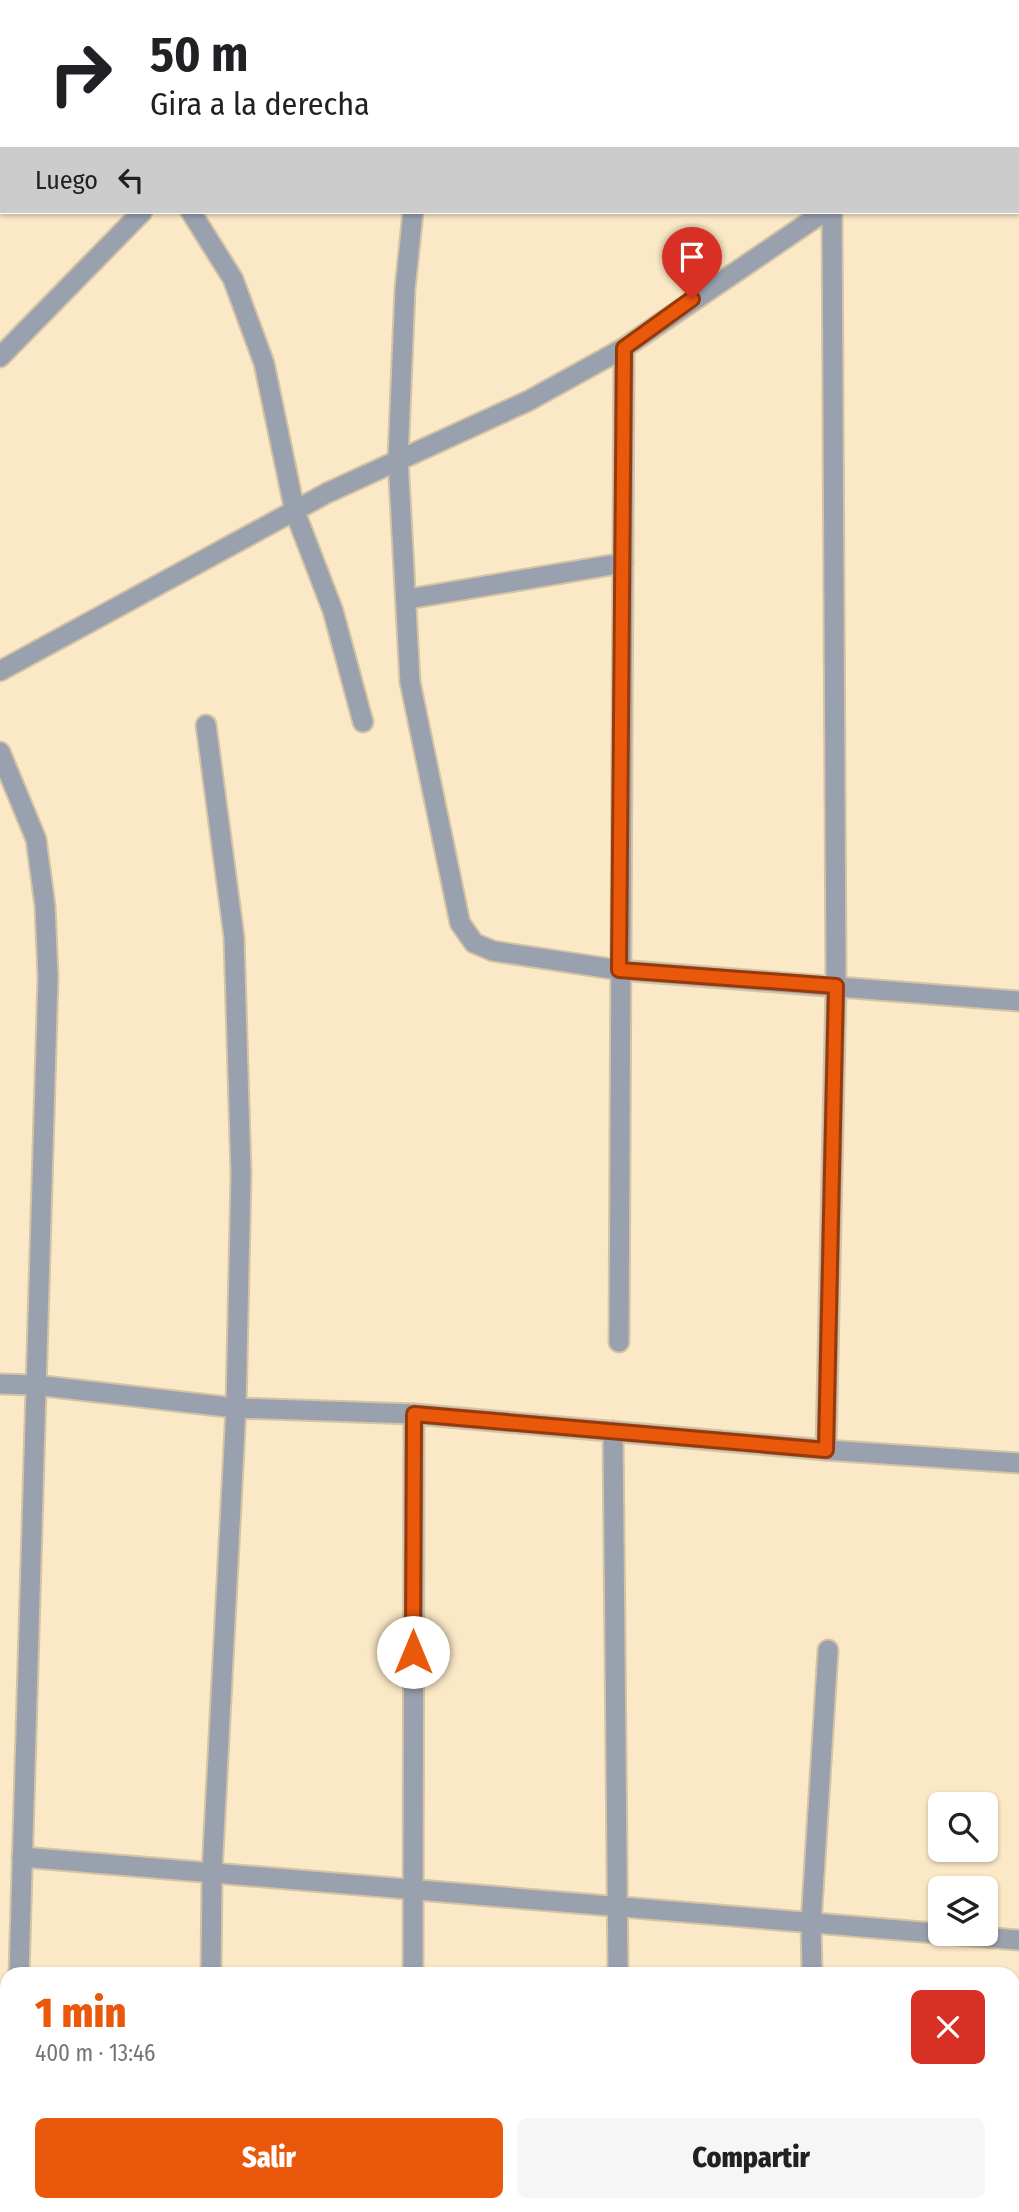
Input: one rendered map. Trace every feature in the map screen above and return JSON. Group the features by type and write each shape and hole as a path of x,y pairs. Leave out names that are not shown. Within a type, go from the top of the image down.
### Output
{"street":[{"path":"0,357 140,214"},
{"path":"192,214 233,279 264,363 295,512 333,611 363,722"},
{"path":"413,214 405,289 398,459 408,599 410,682 460,923 474,943 493,951 619,970 1019,1001"},
{"path":"0,671 327,493 528,401 624,348 821,214"},
{"path":"826,1450 836,986 832,214"},
{"path":"618,1342 624,348"},
{"path":"408,599 623,563"},
{"path":"206,726 234,937 241,1174 236,1408 212,1873 211,1967"},
{"path":"0,752 36,839 45,906 48,977 19,1967"},
{"path":"0,1384 35,1385 236,1408 414,1414 826,1450 1019,1463"},
{"path":"413,1967 414,1414"},
{"path":"613,1431 618,1967"},
{"path":"812,1967 811,1924 828,1650"},
{"path":"22,1857 1019,1940"}],"route":[{"path":"413,1652 414,1414 826,1450 836,986 619,970 624,348 692,299"}]}
